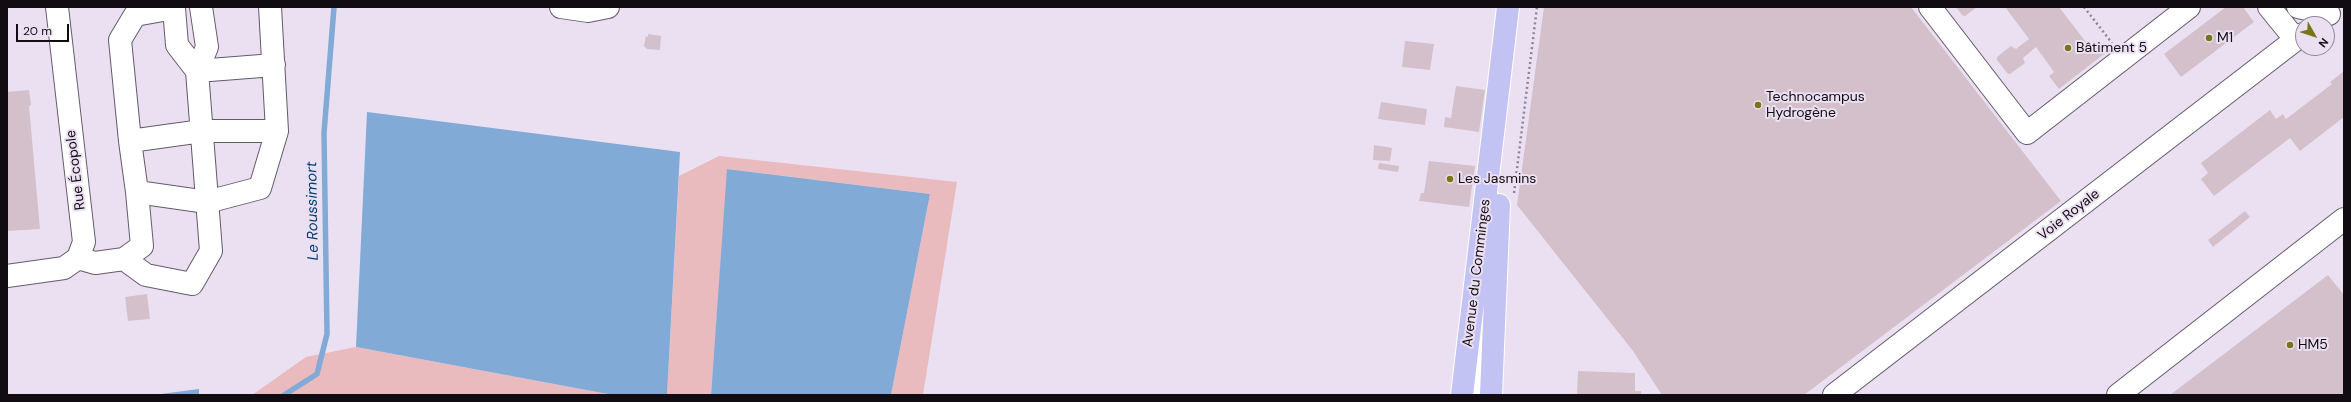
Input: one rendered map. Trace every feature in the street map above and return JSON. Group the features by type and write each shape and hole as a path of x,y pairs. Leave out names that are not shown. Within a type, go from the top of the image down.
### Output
{"main road":[{"name":"Avenue du Comminges","path":"1462,395 1508,7"},
{"name":"Avenue du Comminges","path":"1491,395 1498,214 1523,7"}],"lane":[{"name":"Rue Écopole","path":"57,7 84,242 78,258"},
{"path":"124,259 146,275 192,284 211,251 197,71 207,47 201,7"},
{"path":"137,192 207,202 260,188 277,130 270,7"},
{"path":"561,7 588,11 608,7"},
{"path":"1930,7 2027,132 2189,7"},
{"path":"2269,7 2295,32"},
{"path":"2298,7 2328,15"},
{"path":"7,276 64,268 78,258 95,263 124,259 142,246 120,40 135,15 174,8 177,45 197,71"},
{"name":"Voie Royale","path":"1834,395 2295,41"},
{"path":"197,71 274,65"},
{"path":"130,141 202,131 277,130"},
{"name":"Avenue du Comminges","path":"1474,395 1475,369 1498,214"},
{"path":"2118,395 2344,219"}],"path":[{"path":"2084,7 2124,58"}],"shaded area":[{"path":"719,156 957,182 923,395 891,395 930,194 728,169 711,395 667,395 679,176"},
{"path":"356,347 613,395 252,395 306,357"}],"water":[{"path":"367,112 680,152 667,395 613,395 356,347"},
{"path":"727,169 930,194 891,395 711,395"},
{"path":"199,389 199,395 153,395"}],"building":[{"name":"Technocampus Hydrogène","path":"1544,7 1911,7 2061,201 1804,395 1662,395 1633,351 1517,205"},
{"path":"1956,7 1977,7 1965,16 1962,15"},
{"name":"Bâtiment 5","path":"2005,7 2059,7 2089,46 2094,41 2104,54 2059,89 2049,76 2054,72 2036,47 2023,58 2025,63 2008,74 1997,60 1997,57 2011,46 2016,49 2029,39"},
{"name":"M1","path":"2226,7 2243,7 2254,22 2181,77 2164,54"},
{"path":"648,34 661,36 660,50 647,49 644,46 646,36 648,37"},
{"path":"1405,41 1434,44 1430,70 1402,67"},
{"path":"2344,71 2344,117 2300,151 2290,138 2214,196 2201,179 2208,173 2201,163 2270,110 2276,119 2283,114 2286,119 2332,84 2330,82"},
{"path":"1456,86 1485,90 1479,132 1444,127 1445,117 1451,118"},
{"path":"29,90 31,105 29,106 40,229 7,231 7,92"},
{"path":"1381,102 1427,109 1425,125 1378,119"},
{"path":"1374,145 1392,148 1390,161 1373,160"},
{"name":"Les Jasmins","path":"1429,161 1475,166 1469,207 1419,201 1421,193 1424,193"},
{"path":"1379,163 1399,166 1398,172 1378,169"},
{"path":"2245,211 2250,217 2213,247 2208,240"},
{"name":"HM5","path":"2328,275 2344,295 2344,395 2170,395"},
{"path":"147,294 150,319 128,321 125,297"},
{"path":"1578,371 1635,373 1635,391 1641,391 1641,395 1577,395"}],"waterway":[{"name":"Le Roussimort","path":"284,395 317,374 327,334 324,133 334,7"}],"place":[{"name":"M1","path":"2209,38"},
{"name":"Bâtiment 5","path":"2068,48"},
{"name":"Technocampus Hydrogène","path":"1758,105"},
{"name":"Les Jasmins","path":"1450,179"},
{"name":"HM5","path":"2290,345"}]}
